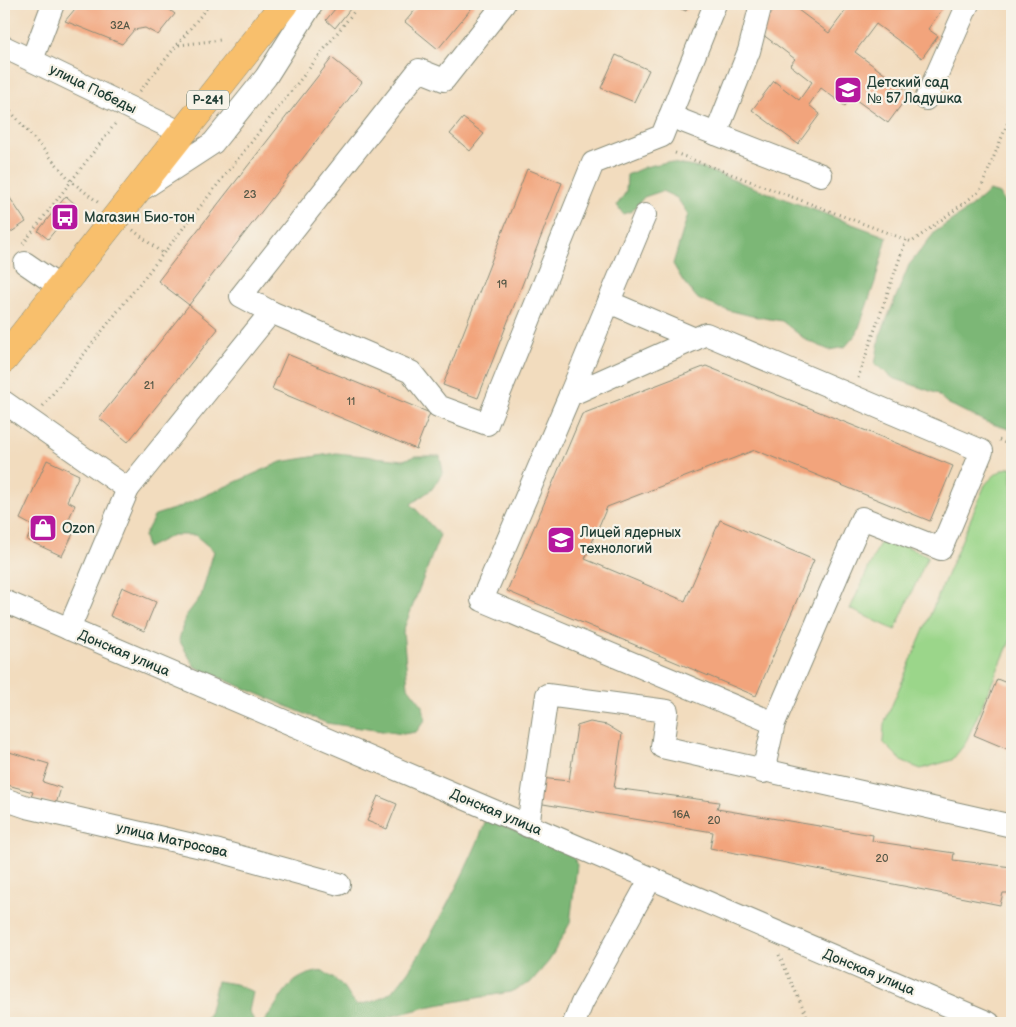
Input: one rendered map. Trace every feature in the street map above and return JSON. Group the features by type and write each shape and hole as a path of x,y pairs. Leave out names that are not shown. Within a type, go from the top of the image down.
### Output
{"highway":[{"name":"Р-241","path":"4,359 284,4"}],"street":[{"path":"32,60 53,4"},
{"path":"124,206 213,143 266,77 312,4"},
{"path":"504,4 444,80 419,70 240,296 271,312 411,372 438,406 487,424 593,163 649,143 662,136 715,4"},
{"path":"716,134 749,50 761,4"},
{"path":"926,99 968,4"},
{"name":"улица Победы","path":"4,47 182,133"},
{"path":"670,116 821,175"},
{"path":"645,215 482,600 774,724"},
{"path":"23,255 60,287"},
{"path":"608,302 694,339"},
{"path":"69,629 128,489 271,312"},
{"path":"570,395 706,334 982,451 941,549 862,518 774,724 763,772"},
{"path":"4,402 128,489"},
{"name":"Донская улица","path":"4,601 989,1023"},
{"path":"528,826 547,695 667,711 662,747 763,772 1012,826"},
{"name":"улица Матросова","path":"4,799 27,807 219,851 339,884"},
{"path":"574,1023 582,1003 651,878"}],"path":[{"path":"23,255 71,181 210,4"},
{"path":"31,421 360,4"},
{"path":"178,45 220,40"},
{"path":"4,104 71,181 124,206 162,253"},
{"path":"649,143 912,242 980,191 1012,112"},
{"path":"857,380 906,240"},
{"path":"994,438 1012,446"},
{"path":"784,936 778,954 810,1023"}],"green space":[{"path":"667,162 704,169 887,237 875,282 857,333 845,347 829,350 806,340 782,321 720,308 698,299 683,281 673,264 688,214 677,198 662,191 644,197 632,211 623,214 617,205 626,192 627,175 645,167"},
{"path":"989,191 1000,194 1012,217 1012,430 986,422 947,403 936,393 893,378 875,364 880,336 909,265 935,232 967,210"},
{"path":"336,453 403,460 416,456 440,456 443,472 432,489 411,504 440,535 403,631 408,687 423,706 425,720 416,732 403,734 326,723 195,667 179,640 185,617 201,596 214,551 195,535 173,535 147,548 144,536 155,515 177,508 281,462"},
{"path":"1012,467 1012,637 965,744 952,760 921,769 903,762 883,742 884,724 985,485 997,473"},
{"path":"883,536 928,556 895,630 850,609"},
{"path":"486,819 573,855 577,865 570,923 549,961 530,983 510,992 431,1006 389,1017 384,1023 263,1023 287,989 301,977 310,974 323,971 341,984 356,1005 375,1001 392,991 415,961 445,910 481,834"},
{"path":"217,981 235,984 253,992 249,1011 255,1023 202,1023 209,1015"}],"building":[{"path":"79,4 162,4 175,14 158,35 145,28 134,30 122,44 65,21"},
{"path":"339,4 354,4 335,28 326,20"},
{"path":"420,4 475,4 438,49 405,22"},
{"path":"669,4 689,4 686,11"},
{"path":"779,4 790,4 829,33 849,6 846,4 946,4 928,29 938,36 922,58 876,24 855,52 910,93 888,123 852,97 845,106 821,88 809,105 820,114 798,144 752,110 774,81 799,100 812,82 790,65 795,59 758,31"},
{"path":"616,55 649,70 634,102 601,88"},
{"path":"332,58 362,82 189,305 158,281"},
{"path":"463,118 484,134 470,151 450,134"},
{"path":"527,169 562,183 478,398 443,385"},
{"path":"4,189 26,222 4,237"},
{"path":"66,196 76,205 48,239 38,231"},
{"path":"189,305 218,329 128,442 99,418"},
{"path":"287,354 430,413 416,449 272,389"},
{"name":"Лицей ядерных технологий","path":"706,366 953,466 930,521 755,450 607,507 585,559 685,601 720,520 814,560 756,696 507,591 582,414"},
{"path":"47,460 79,475 67,501 75,505 64,530 73,534 62,556 27,540 33,526 20,519"},
{"path":"122,587 156,602 144,631 110,616"},
{"path":"997,679 1012,685 1012,751 974,735"},
{"path":"590,722 607,725 622,734 614,788 719,802 717,809 873,835 872,841 954,853 953,860 1012,867 1012,893 1003,893 1000,905 710,848 713,832 537,803 540,778 569,781 577,726"},
{"path":"6,751 49,764 43,782 61,788 56,804 31,797 33,792 4,784"},
{"path":"378,796 397,804 387,829 367,821"}],"place":[{"name":"Детский сад № 57 Ладушка","path":"848,90"},
{"name":"Магазин Био-тон","path":"65,217"},
{"name":"Ozon","path":"43,528"},
{"name":"Лицей ядерных технологий","path":"561,540"}]}
